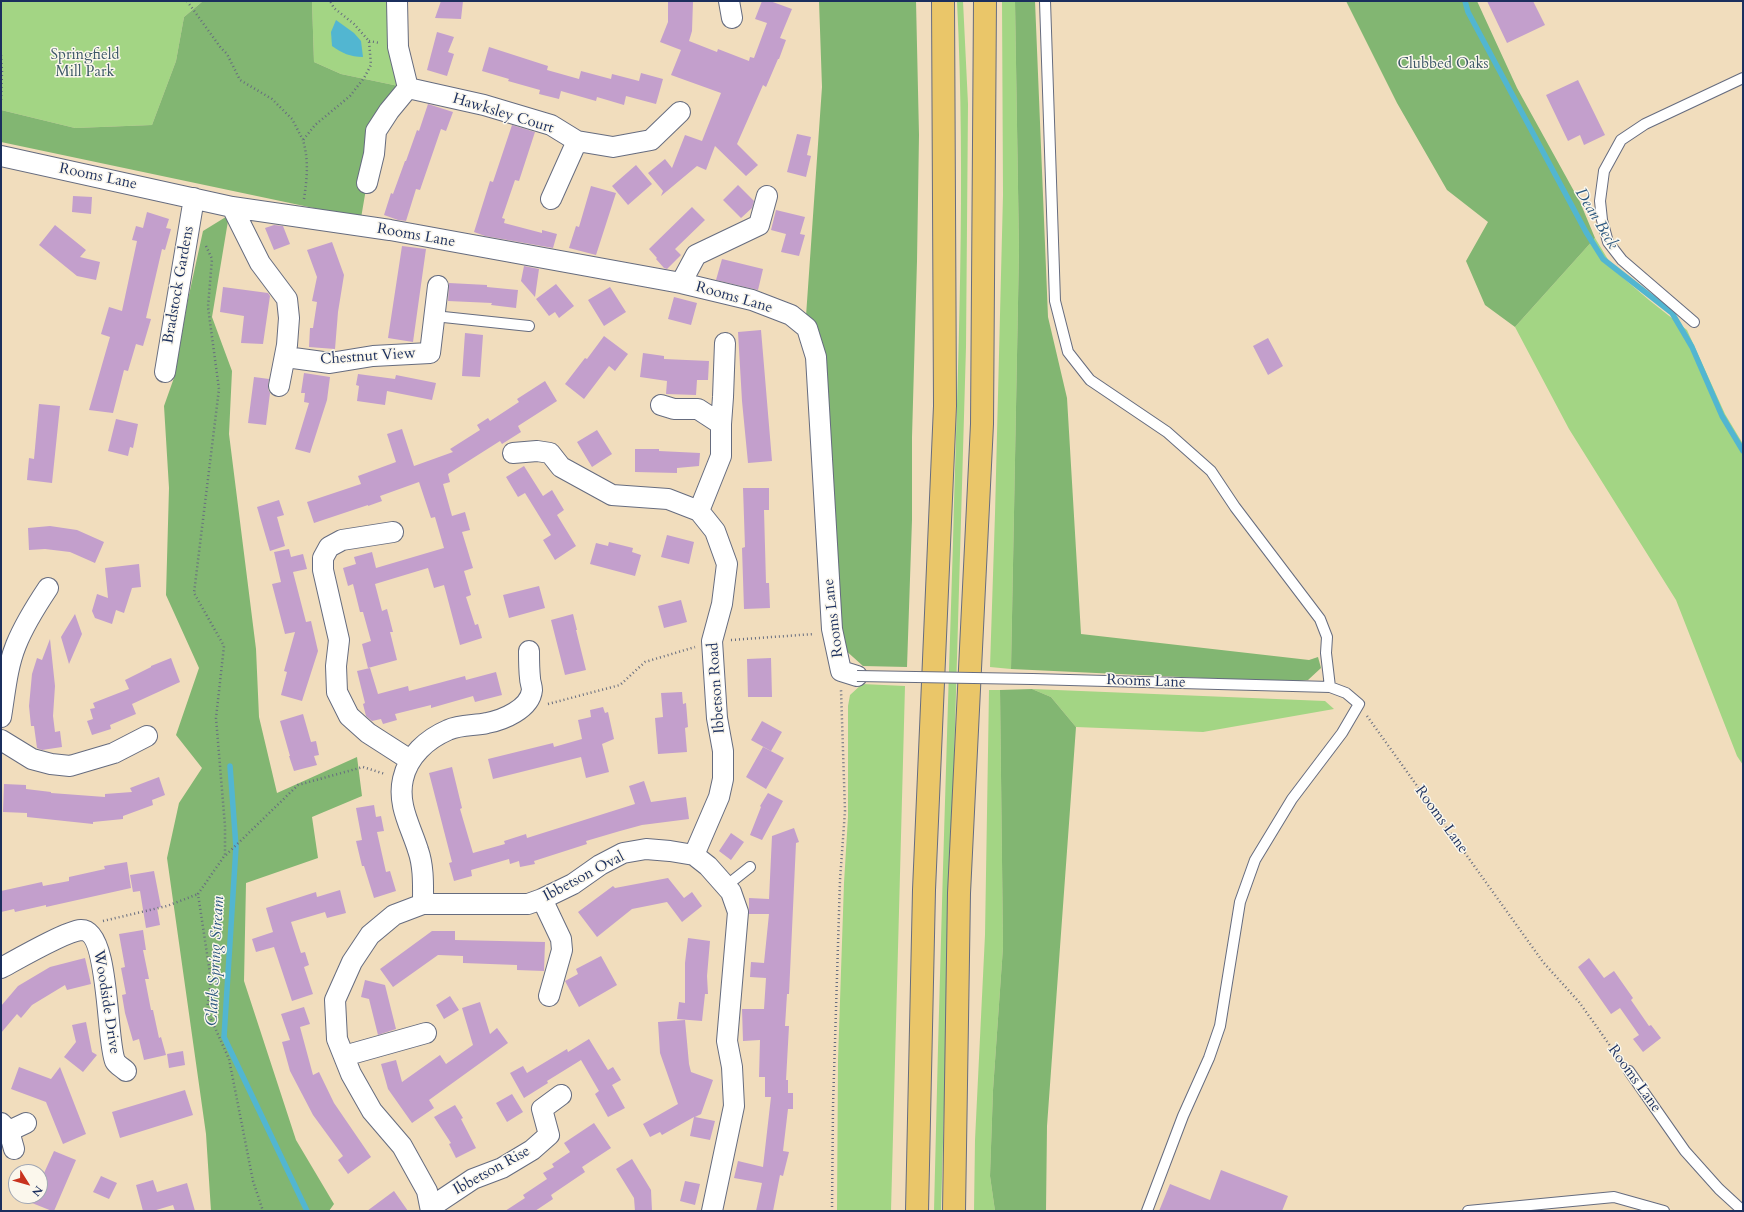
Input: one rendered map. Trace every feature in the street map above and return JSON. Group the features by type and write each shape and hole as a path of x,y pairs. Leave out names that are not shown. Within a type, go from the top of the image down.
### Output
{"highway":[{"path":"917,1211 924,890 944,406 943,1"},
{"path":"954,1211 959,893 982,424 985,1"}],"street":[{"path":"368,182 374,154 376,131 389,111 408,88 398,47 397,1"},
{"name":"Hawksley Court","path":"408,88 484,105 551,125 577,141 613,147 651,140 680,112"},
{"path":"551,199 577,141"},
{"name":"Rooms Lane","path":"1,156 232,207 390,230 681,283 752,300 791,316 807,328 816,357 832,629 849,673"},
{"path":"681,283 696,255 759,225 767,196"},
{"name":"Bradstock Gardens","path":"165,372 194,198"},
{"path":"232,207 260,263 287,299 290,318 286,357 280,386"},
{"name":"Chestnut View","path":"286,357 330,363 373,356 430,353 438,286"},
{"path":"513,453 537,451 550,453 561,467 612,495 668,499 699,511 721,456 720,424 723,397 725,343"},
{"path":"661,405 674,409 698,409 720,424"},
{"name":"Ibbetson Road","path":"694,855 719,797 723,779 723,751 717,718 712,641 722,604 727,564 714,531 699,511"},
{"path":"393,532 342,540 329,547 323,558 323,570 339,640 336,666 337,692 349,716 368,733 410,760"},
{"path":"1,717 7,676 16,645 35,608 48,588"},
{"path":"423,904 423,878 419,850 408,824 402,803 402,780 410,760 427,743 449,729 488,723 508,716 520,708 534,703 529,651"},
{"path":"1,740 32,759 51,764 70,766 114,753 147,736"},
{"name":"Ibbetson Oval","path":"431,1209 427,1191 402,1146 372,1111 351,1074 337,1039 335,1000 352,962 370,935 394,915 423,904 528,904 542,900 573,884 600,865 623,853 646,849 694,855 708,866 731,892 738,912 727,1041 732,1067 734,1106 712,1211"},
{"path":"542,900 561,939 562,950 549,996"},
{"name":"Woodside Drive","path":"75,932 80,930 87,931 94,937 97,944 104,971 111,1045 116,1063 126,1071"},
{"path":"1,968 75,932"},
{"path":"344,1056 426,1033"},
{"name":"Ibbetson Rise","path":"431,1209 473,1178 502,1168 532,1150 549,1135 542,1109 561,1095"}],"lane":[{"path":"1045,1 1055,300 1068,352 1090,380 1167,432 1211,471 1235,507 1320,619 1327,637 1326,653 1330,687"},
{"path":"1694,322 1622,260 1608,242 1602,220 1600,201 1604,171 1621,140 1645,124 1743,78"},
{"path":"434,316 529,326"},
{"name":"Rooms Lane","path":"849,673 1330,687 1346,693 1359,704"},
{"path":"1147,1211 1185,1110 1208,1058 1220,1026 1240,902 1255,860 1292,799 1342,733 1359,704"},
{"path":"726,886 750,867"},
{"name":"Rooms Lane","path":"1629,1071 1686,1151 1719,1189 1743,1211"},
{"path":"1468,1211 1614,1197 1664,1211"}],"path":[{"path":"187,1 227,54 240,80 272,99 292,119 303,140 307,156 307,181 303,205 299,217"},
{"path":"303,140 315,125 350,96 372,65 369,41 354,24 334,8 330,1"},
{"path":"1,55 1,103"},
{"path":"206,245 212,260 208,308 219,389 194,593 224,646 216,718 225,826 225,855"},
{"path":"534,703 620,685 645,662 712,641 812,634 832,629"},
{"path":"832,1211 833,1106 849,673"},
{"name":"Rooms Lane","path":"1359,704 1543,962 1578,1002 1629,1071"},
{"path":"75,932 109,919 167,906 198,894 225,855 298,785 363,767 402,780"},
{"path":"198,894 211,980 207,1010 229,1059 253,1181 263,1211"}],"green space":[{"name":"Springfield Mill Park","path":"1,1 203,1 184,17 176,61 152,125 75,128 1,110"},
{"path":"203,1 312,1 314,62 341,74 408,88 389,111 367,183 361,218 1,142 1,110 75,128 152,125 176,61 184,17"},
{"path":"312,1 397,1 408,88 341,74 314,62"},
{"path":"819,1 916,1 919,135 912,437 912,520 907,667 863,666 843,648 836,533 806,316 822,87"},
{"path":"957,1 963,1 968,104 966,347 941,1211 934,1211 960,272 961,136"},
{"path":"1002,1 1015,1 1019,250 1011,669 990,667 1003,195"},
{"path":"1015,1 1035,1 1048,317 1067,398 1081,634 1309,660 1318,657 1321,668 1308,680 1288,682 1011,669 1019,250"},
{"name":"Clubbed Oaks","path":"1346,1 1477,1 1517,88 1580,202 1595,238 1515,327 1485,305 1466,261 1488,222 1447,190 1397,103"},
{"path":"229,215 212,317 232,371 229,434 256,649 259,717 277,793 357,757 362,796 312,817 318,858 246,883 244,981 296,1140 334,1204 329,1211 211,1211 206,1134 167,858 179,803 202,768 176,735 199,668 166,595 169,488 164,406 175,375 187,304 203,231"},
{"path":"1595,238 1615,271 1687,330 1725,414 1743,444 1743,765 1737,756 1676,600 1569,429 1515,327"},
{"path":"862,684 905,686 891,1211 837,1211 838,1060 844,883 848,817 848,706 850,695"},
{"path":"1032,689 1325,701 1334,709 1203,732 1076,727 1051,697"},
{"path":"1032,689 1051,697 1076,727 1047,1126 1046,1211 995,1211 990,1176 993,1090 1003,947 1000,690"},
{"path":"989,690 1000,690 1003,947 993,1090 990,1176 995,1211 974,1211 975,1140 985,935"}],"water":[{"path":"336,20 354,33 361,41 363,57 346,54 332,46 331,32"}],"building":[{"path":"441,1 463,1 461,19 435,18"},
{"path":"668,1 693,1 692,31 689,41 717,52 718,49 749,61 750,57 754,58 767,23 755,19 762,1 770,1 792,9 780,38 786,40 779,59 766,87 763,85 737,144 758,165 746,176 715,146 706,170 697,166 661,196 663,191 648,173 665,159 672,168 685,135 702,141 721,93 671,75 681,50 660,42 668,22"},
{"path":"1487,1 1533,1 1545,25 1507,43"},
{"path":"437,32 454,37 448,52 454,54 447,76 427,70"},
{"path":"489,47 548,66 547,70 579,79 581,71 611,79 612,74 639,81 641,73 663,79 656,104 626,96 624,105 597,97 596,101 561,91 559,99 539,94 540,90 508,81 509,79 482,71"},
{"path":"1578,80 1605,135 1584,145 1580,135 1568,141 1546,95"},
{"path":"428,104 453,112 446,131 441,129 420,190 416,189 406,221 398,220 384,215 391,193 393,194 417,130 419,131"},
{"path":"512,125 535,132 519,181 515,180 502,218 505,219 504,223 542,233 542,230 557,234 553,248 485,236 474,232 490,181 493,182"},
{"path":"797,134 811,137 807,155 811,156 806,177 787,172"},
{"path":"636,165 652,184 628,205 612,186"},
{"path":"738,185 754,201 752,208 741,218 723,200"},
{"path":"591,186 616,193 596,255 569,248 576,226 579,227"},
{"path":"73,196 92,197 91,214 72,212"},
{"path":"692,207 705,220 675,249 681,255 667,269 664,268 649,249"},
{"path":"776,210 805,217 800,234 805,235 799,256 781,252 786,234 771,230"},
{"path":"147,212 169,219 166,228 171,229 165,250 162,249 146,318 151,319 143,346 136,344 128,371 124,370 113,413 89,410 110,337 101,334 109,307 122,311 137,241 132,240 136,226 143,228"},
{"path":"55,225 86,250 80,257 100,262 96,280 77,276 39,245"},
{"path":"274,225 283,226 290,244 274,250 265,228"},
{"path":"332,242 344,275 338,312 335,349 309,347 310,328 313,328 317,302 312,301 317,277 307,250"},
{"path":"402,246 426,249 413,342 388,338"},
{"path":"722,259 763,269 758,290 716,280"},
{"path":"524,266 539,269 535,297 521,281"},
{"path":"449,283 487,285 487,287 518,290 516,308 491,305 492,303 448,301"},
{"path":"556,284 574,306 559,318 555,312 549,316 536,299"},
{"path":"223,287 268,293 270,296 263,344 241,343 244,316 220,312"},
{"path":"610,287 626,312 604,326 588,300"},
{"path":"674,297 697,303 691,325 668,319"},
{"path":"761,330 772,461 748,463 742,401 738,332"},
{"path":"465,333 483,335 480,377 462,376"},
{"path":"604,336 628,354 615,371 609,366 584,399 565,384 585,358 587,359"},
{"path":"1268,338 1283,366 1268,375 1253,346"},
{"path":"643,353 664,356 664,359 709,361 708,380 697,380 696,395 666,394 667,381 640,377"},
{"path":"304,373 330,377 327,400 310,453 295,449 309,403 304,402 305,393 301,393"},
{"path":"358,374 395,379 396,375 436,383 432,400 387,391 385,405 357,401 359,386 356,385"},
{"path":"254,377 269,379 268,389 270,393 266,425 248,423"},
{"path":"545,381 557,401 518,426 521,432 502,444 500,441 448,474 450,482 443,484 452,516 465,512 470,530 462,532 473,568 464,571 471,595 466,597 475,625 478,624 482,638 460,645 444,585 434,588 428,568 375,584 382,611 387,609 393,632 390,632 397,660 368,668 362,644 371,641 363,612 360,612 353,584 348,586 343,568 356,564 354,557 372,552 376,568 444,548 435,517 431,518 419,482 380,496 382,501 314,523 307,502 361,484 358,476 396,462 387,434 402,429 414,466 453,452 450,449 480,430 477,425 488,418 490,421 519,402 517,399"},
{"path":"39,404 60,406 52,483 27,480 29,458 34,459"},
{"path":"116,419 138,424 133,448 130,447 128,456 108,451"},
{"path":"597,430 612,454 592,467 577,442"},
{"path":"635,449 659,449 659,451 700,453 699,466 677,468 677,473 635,472"},
{"path":"524,466 543,496 552,490 564,510 557,515 576,546 555,560 543,540 551,535 525,493 518,497 506,477"},
{"path":"743,488 769,488 769,510 764,510 766,583 769,583 770,608 744,609 742,548 745,547"},
{"path":"279,500 284,515 277,517 285,546 270,551 257,507"},
{"path":"50,526 77,530 104,542 95,563 70,552 45,549 29,550 28,528"},
{"path":"667,535 694,542 689,564 661,557"},
{"path":"609,542 633,548 632,552 641,555 635,576 590,564 596,543 608,546"},
{"path":"289,549 291,557 303,554 307,569 293,572 306,622 311,621 318,651 302,701 281,695 287,672 284,671 295,632 285,634 272,584 281,582 274,552"},
{"path":"139,564 141,587 132,588 124,613 116,610 112,624 95,618 92,611 97,594 108,598 105,568"},
{"path":"539,586 545,608 509,618 503,595"},
{"path":"681,600 687,622 664,628 658,606"},
{"path":"75,614 82,634 69,664 61,637"},
{"path":"573,614 586,670 565,675 551,620"},
{"path":"50,639 55,686 53,716 55,732 60,731 62,747 42,750 37,748 34,726 31,726 29,706 32,674 37,658 42,660"},
{"path":"171,658 180,682 132,704 136,714 110,725 111,729 92,735 87,721 93,719 90,709 95,708 93,703 129,689 125,680 151,666"},
{"path":"771,658 772,697 748,697 747,659"},
{"path":"370,668 378,694 408,686 409,691 465,676 466,680 496,672 502,695 475,702 473,696 431,708 431,705 395,714 397,720 383,724 381,719 372,721 366,716 363,704 365,703 357,671"},
{"path":"682,692 683,704 686,703 688,727 685,728 687,752 658,754 655,718 663,717 661,693"},
{"path":"603,707 605,713 608,712 614,739 602,744 609,772 586,778 581,757 493,779 488,759 553,743 554,747 582,739 578,720 591,717 590,710"},
{"path":"303,714 311,742 316,741 319,755 314,756 317,765 294,771 280,721"},
{"path":"762,721 782,732 771,751 751,740"},
{"path":"763,747 784,758 766,789 746,777"},
{"path":"452,767 462,808 460,809 473,853 505,844 504,841 526,834 527,838 635,804 629,786 644,781 651,802 686,797 689,819 642,825 620,831 586,841 587,844 534,861 535,864 520,867 519,861 510,864 509,859 471,870 472,876 454,881 449,863 452,862 429,773"},
{"path":"159,777 165,795 152,800 153,805 123,816 123,819 93,822 93,824 27,817 27,813 3,812 4,784 26,785 26,789 51,793 105,797 105,794 132,792 130,788"},
{"path":"768,793 783,801 762,840 750,835 761,807 760,806"},
{"path":"374,805 376,817 381,816 384,831 377,832 386,872 390,871 396,891 374,898 364,866 362,866 356,841 362,840 356,808"},
{"path":"794,828 799,842 796,843 789,994 787,994 785,1026 789,1026 786,1080 788,1080 788,1093 793,1093 793,1109 788,1109 783,1151 789,1152 783,1176 780,1175 773,1211 756,1211 762,1183 734,1178 738,1161 763,1167 771,1097 765,1097 765,1077 759,1077 760,1040 743,1041 742,1009 764,1009 766,978 750,977 751,962 764,963 769,914 749,914 749,898 769,899 772,836"},
{"path":"731,833 744,842 731,860 719,851"},
{"path":"127,862 131,888 46,907 46,905 15,912 14,909 1,912 1,891 42,882 43,886 69,881 69,877 105,869 104,866"},
{"path":"154,871 161,907 157,908 160,925 146,928 140,891 133,892 130,875"},
{"path":"668,878 684,898 692,892 702,906 682,922 667,902 632,909 597,937 578,912 613,886 615,888"},
{"path":"340,890 346,913 327,918 325,912 291,922 301,953 305,952 309,965 304,967 313,994 292,1001 274,947 256,952 252,939 273,932 266,908 316,892 317,897"},
{"path":"143,930 146,950 143,950 149,979 145,979 151,1010 153,1010 159,1038 161,1037 166,1055 144,1060 139,1039 133,1041 125,1013 122,995 126,994 121,968 125,967 119,934"},
{"path":"432,931 455,931 455,940 545,942 544,971 517,970 517,965 463,963 463,956 438,955 393,987 380,969"},
{"path":"688,938 710,941 707,976 708,994 705,994 702,1021 677,1019 679,1002 685,1003 685,963"},
{"path":"601,956 617,985 579,1007 565,981 578,974 576,969"},
{"path":"85,958 91,984 67,990 65,985 32,1005 21,1018 17,1014 1,1033 1,1006 18,986 50,967"},
{"path":"1589,958 1604,978 1614,971 1633,998 1631,1000 1649,1026 1651,1025 1661,1038 1643,1052 1633,1039 1639,1035 1620,1008 1611,1014 1578,967"},
{"path":"365,980 385,985 396,1029 378,1035 369,999 361,997"},
{"path":"450,996 459,1010 444,1019 436,1005"},
{"path":"480,1002 490,1034 497,1028 508,1043 429,1100 434,1108 412,1123 388,1089 381,1064 396,1060 402,1082 440,1055 446,1064 473,1045 462,1008"},
{"path":"304,1007 310,1024 300,1027 313,1075 319,1072 334,1103 371,1157 348,1174 338,1160 343,1156 313,1115 290,1071 282,1042 290,1040 281,1014"},
{"path":"685,1020 691,1072 713,1080 701,1114 695,1117 715,1121 710,1140 690,1136 694,1117 662,1135 660,1132 650,1137 643,1124 678,1104 660,1053 658,1022"},
{"path":"86,1022 92,1052 97,1055 83,1072 64,1057 76,1042 72,1025"},
{"path":"589,1039 608,1070 613,1067 621,1080 612,1085 625,1108 608,1117 595,1094 599,1091 581,1060 547,1081 548,1083 524,1098 510,1073 523,1066 527,1073 567,1049 568,1052"},
{"path":"183,1051 185,1065 169,1068 167,1054"},
{"path":"19,1067 51,1079 60,1067 86,1134 63,1144 46,1102 11,1089"},
{"path":"185,1090 193,1115 120,1138 112,1112"},
{"path":"512,1094 523,1112 507,1122 496,1103"},
{"path":"455,1105 463,1118 461,1119 476,1148 456,1158 449,1144 451,1143 434,1117"},
{"path":"594,1123 611,1148 582,1167 585,1172 551,1195 553,1199 535,1211 505,1211 525,1198 523,1195 547,1179 543,1173 554,1167 552,1164 570,1152 564,1143"},
{"path":"54,1151 76,1160 54,1211 34,1204 48,1204 48,1164"},
{"path":"632,1159 651,1190 652,1211 635,1211 634,1198 616,1169"},
{"path":"1221,1170 1288,1196 1282,1211 1159,1211 1170,1184 1210,1200"},
{"path":"101,1176 117,1183 109,1199 93,1192"},
{"path":"153,1180 157,1192 187,1183 195,1211 175,1211 173,1205 153,1211 143,1211 136,1185"},
{"path":"685,1181 700,1184 695,1205 680,1201"},
{"path":"394,1191 408,1211 367,1211"}],"waterway":[{"name":"Dean Beck","path":"1465,1 1468,12 1586,232 1603,259 1672,313 1692,347 1722,416 1743,451"},
{"name":"Clark Spring Stream","path":"230,766 236,847 224,1037 307,1211"}]}
